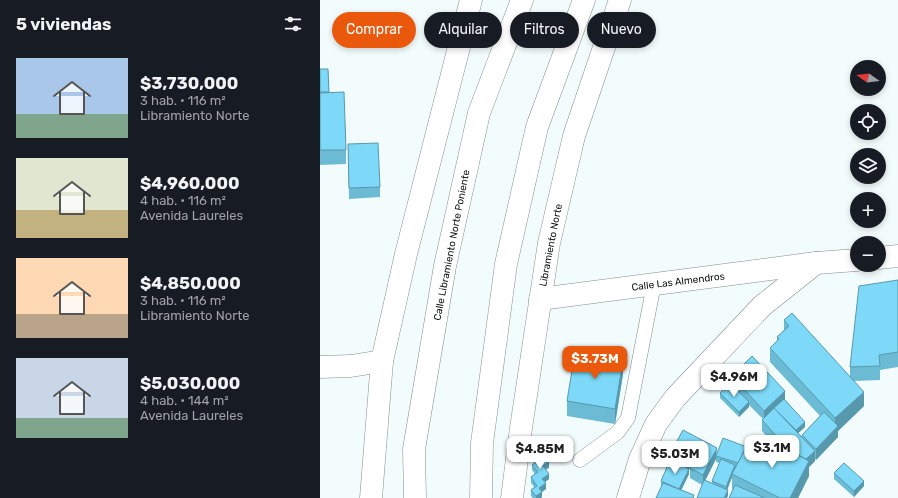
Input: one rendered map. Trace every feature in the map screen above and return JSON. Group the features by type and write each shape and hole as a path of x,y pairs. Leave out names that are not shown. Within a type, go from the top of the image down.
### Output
{"main road":[{"path":"371,498 382,361 406,254 471,0"},
{"name":"Calle Libramiento Norte Poniente","path":"415,498 414,449 445,266 479,113 522,0"},
{"path":"481,498 482,443 506,264 537,127 584,0"},
{"name":"Libramiento Norte","path":"512,498 549,243 574,136 620,0"},
{"path":"886,257 898,256"},
{"name":"Calle Las Almendros","path":"540,299 850,261"},
{"path":"628,498 640,459 656,424 675,398 762,306 816,264"},
{"path":"320,367 351,366 382,361"}],"lane":[{"path":"580,460 618,432 628,418 654,284"}],"building":[{"path":"320,69 328,69 329,92 320,92"},
{"path":"344,92 346,150 320,150 320,93"},
{"path":"378,143 380,187 349,188 348,144"},
{"path":"898,280 898,352 879,355 880,366 850,367 859,286"},
{"path":"792,313 864,392 835,418 770,348 779,339 777,337 789,326 784,320"},
{"path":"575,352 623,360 615,409 567,401"},
{"path":"752,356 785,391 764,411 732,376"},
{"path":"730,383 749,402 739,412 720,393"},
{"path":"784,399 805,422 796,430 774,408"},
{"path":"774,408 815,451 806,459 800,456 782,437 779,439 762,420"},
{"path":"824,412 838,426 816,449 802,435"},
{"path":"683,430 717,448 703,475 690,468 693,461 672,450"},
{"path":"761,436 809,461 790,498 780,498 732,474 744,451 752,455"},
{"path":"723,438 747,447 738,463 716,456"},
{"path":"546,444 551,450 544,455 549,462 543,466 549,474 542,479 546,483 539,488 542,492 536,496 531,490 537,486 531,477 538,472 532,465 539,460 535,454"},
{"path":"721,459 735,465 726,487 712,481"},
{"path":"670,460 689,469 679,489 661,481"},
{"path":"844,463 864,481 854,491 834,473"},
{"path":"704,480 728,490 724,498 697,498"},
{"path":"663,483 694,495 693,498 656,498"},
{"path":"735,485 765,498 729,498"}]}
